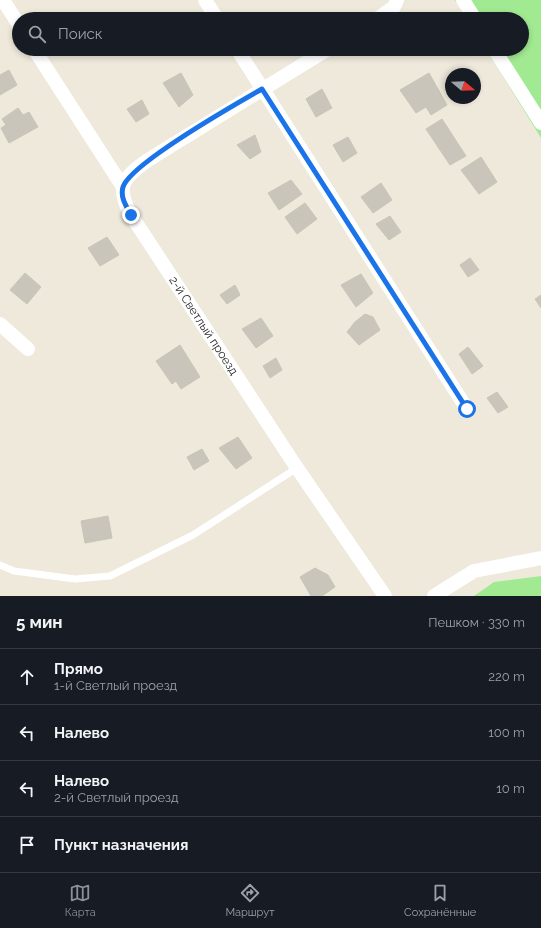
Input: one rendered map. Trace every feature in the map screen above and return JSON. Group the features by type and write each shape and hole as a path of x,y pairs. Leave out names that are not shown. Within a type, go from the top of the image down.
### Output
{"street":[{"path":"3,0 12,14"},
{"path":"205,0 213,12"},
{"path":"387,12 394,7 397,0"},
{"path":"463,0 471,12"},
{"name":"2-й Светлый проезд","path":"39,56 123,187 122,195 131,215 296,468 385,596"},
{"path":"241,56 467,409"},
{"path":"123,187 134,171 148,160 316,56"},
{"path":"498,56 541,123"},
{"path":"0,324 28,349"},
{"path":"434,596 474,571 541,558"}],"lane":[{"path":"0,565 14,571 76,579 110,576 193,534 296,468"}],"green space":[{"path":"455,0 541,0 541,138 490,56 529,56 529,12 463,12"},
{"path":"541,576 541,596 474,596 494,582"}],"building":[{"path":"9,70 17,85 0,95 0,75"},
{"path":"181,73 193,95 179,107 163,83"},
{"path":"429,73 445,104 447,105 431,115 426,107 416,113 400,90"},
{"path":"322,89 332,108 316,117 306,99"},
{"path":"142,100 149,114 136,122 127,109"},
{"path":"18,108 23,115 29,112 38,127 9,143 1,128 6,125 2,119"},
{"path":"442,119 466,156 450,165 426,129"},
{"path":"255,135 261,152 250,159 237,145"},
{"path":"348,137 357,153 343,162 333,145"},
{"path":"481,157 497,182 479,194 461,170"},
{"path":"291,180 302,194 279,210 268,193"},
{"path":"381,183 392,200 373,213 361,197"},
{"path":"305,203 317,219 297,234 285,217"},
{"path":"390,216 401,232 389,240 376,224"},
{"path":"107,237 119,255 100,266 88,248"},
{"path":"470,258 479,270 468,277 460,265"},
{"path":"25,273 41,287 27,304 10,290"},
{"path":"361,274 373,293 356,307 341,285"},
{"path":"235,285 240,295 227,304 220,295"},
{"path":"541,295 541,308 535,299"},
{"path":"365,314 373,317 380,330 359,345 347,332 355,322"},
{"path":"261,318 273,336 256,348 242,329"},
{"path":"180,345 200,377 181,389 176,381 172,384 156,361"},
{"path":"468,347 483,366 472,374 459,354"},
{"path":"276,358 282,370 270,378 263,366"},
{"path":"497,392 508,407 498,413 487,398"},
{"path":"238,437 252,458 236,469 219,448"},
{"path":"202,449 209,461 194,470 187,457"},
{"path":"108,516 112,538 85,543 81,521"},
{"path":"315,568 328,575 335,587 322,596 311,596 300,577"}],"route":[{"path":"131,215 124,204 122,195 123,187 126,181 134,171 175,142 262,89 467,409"}]}
